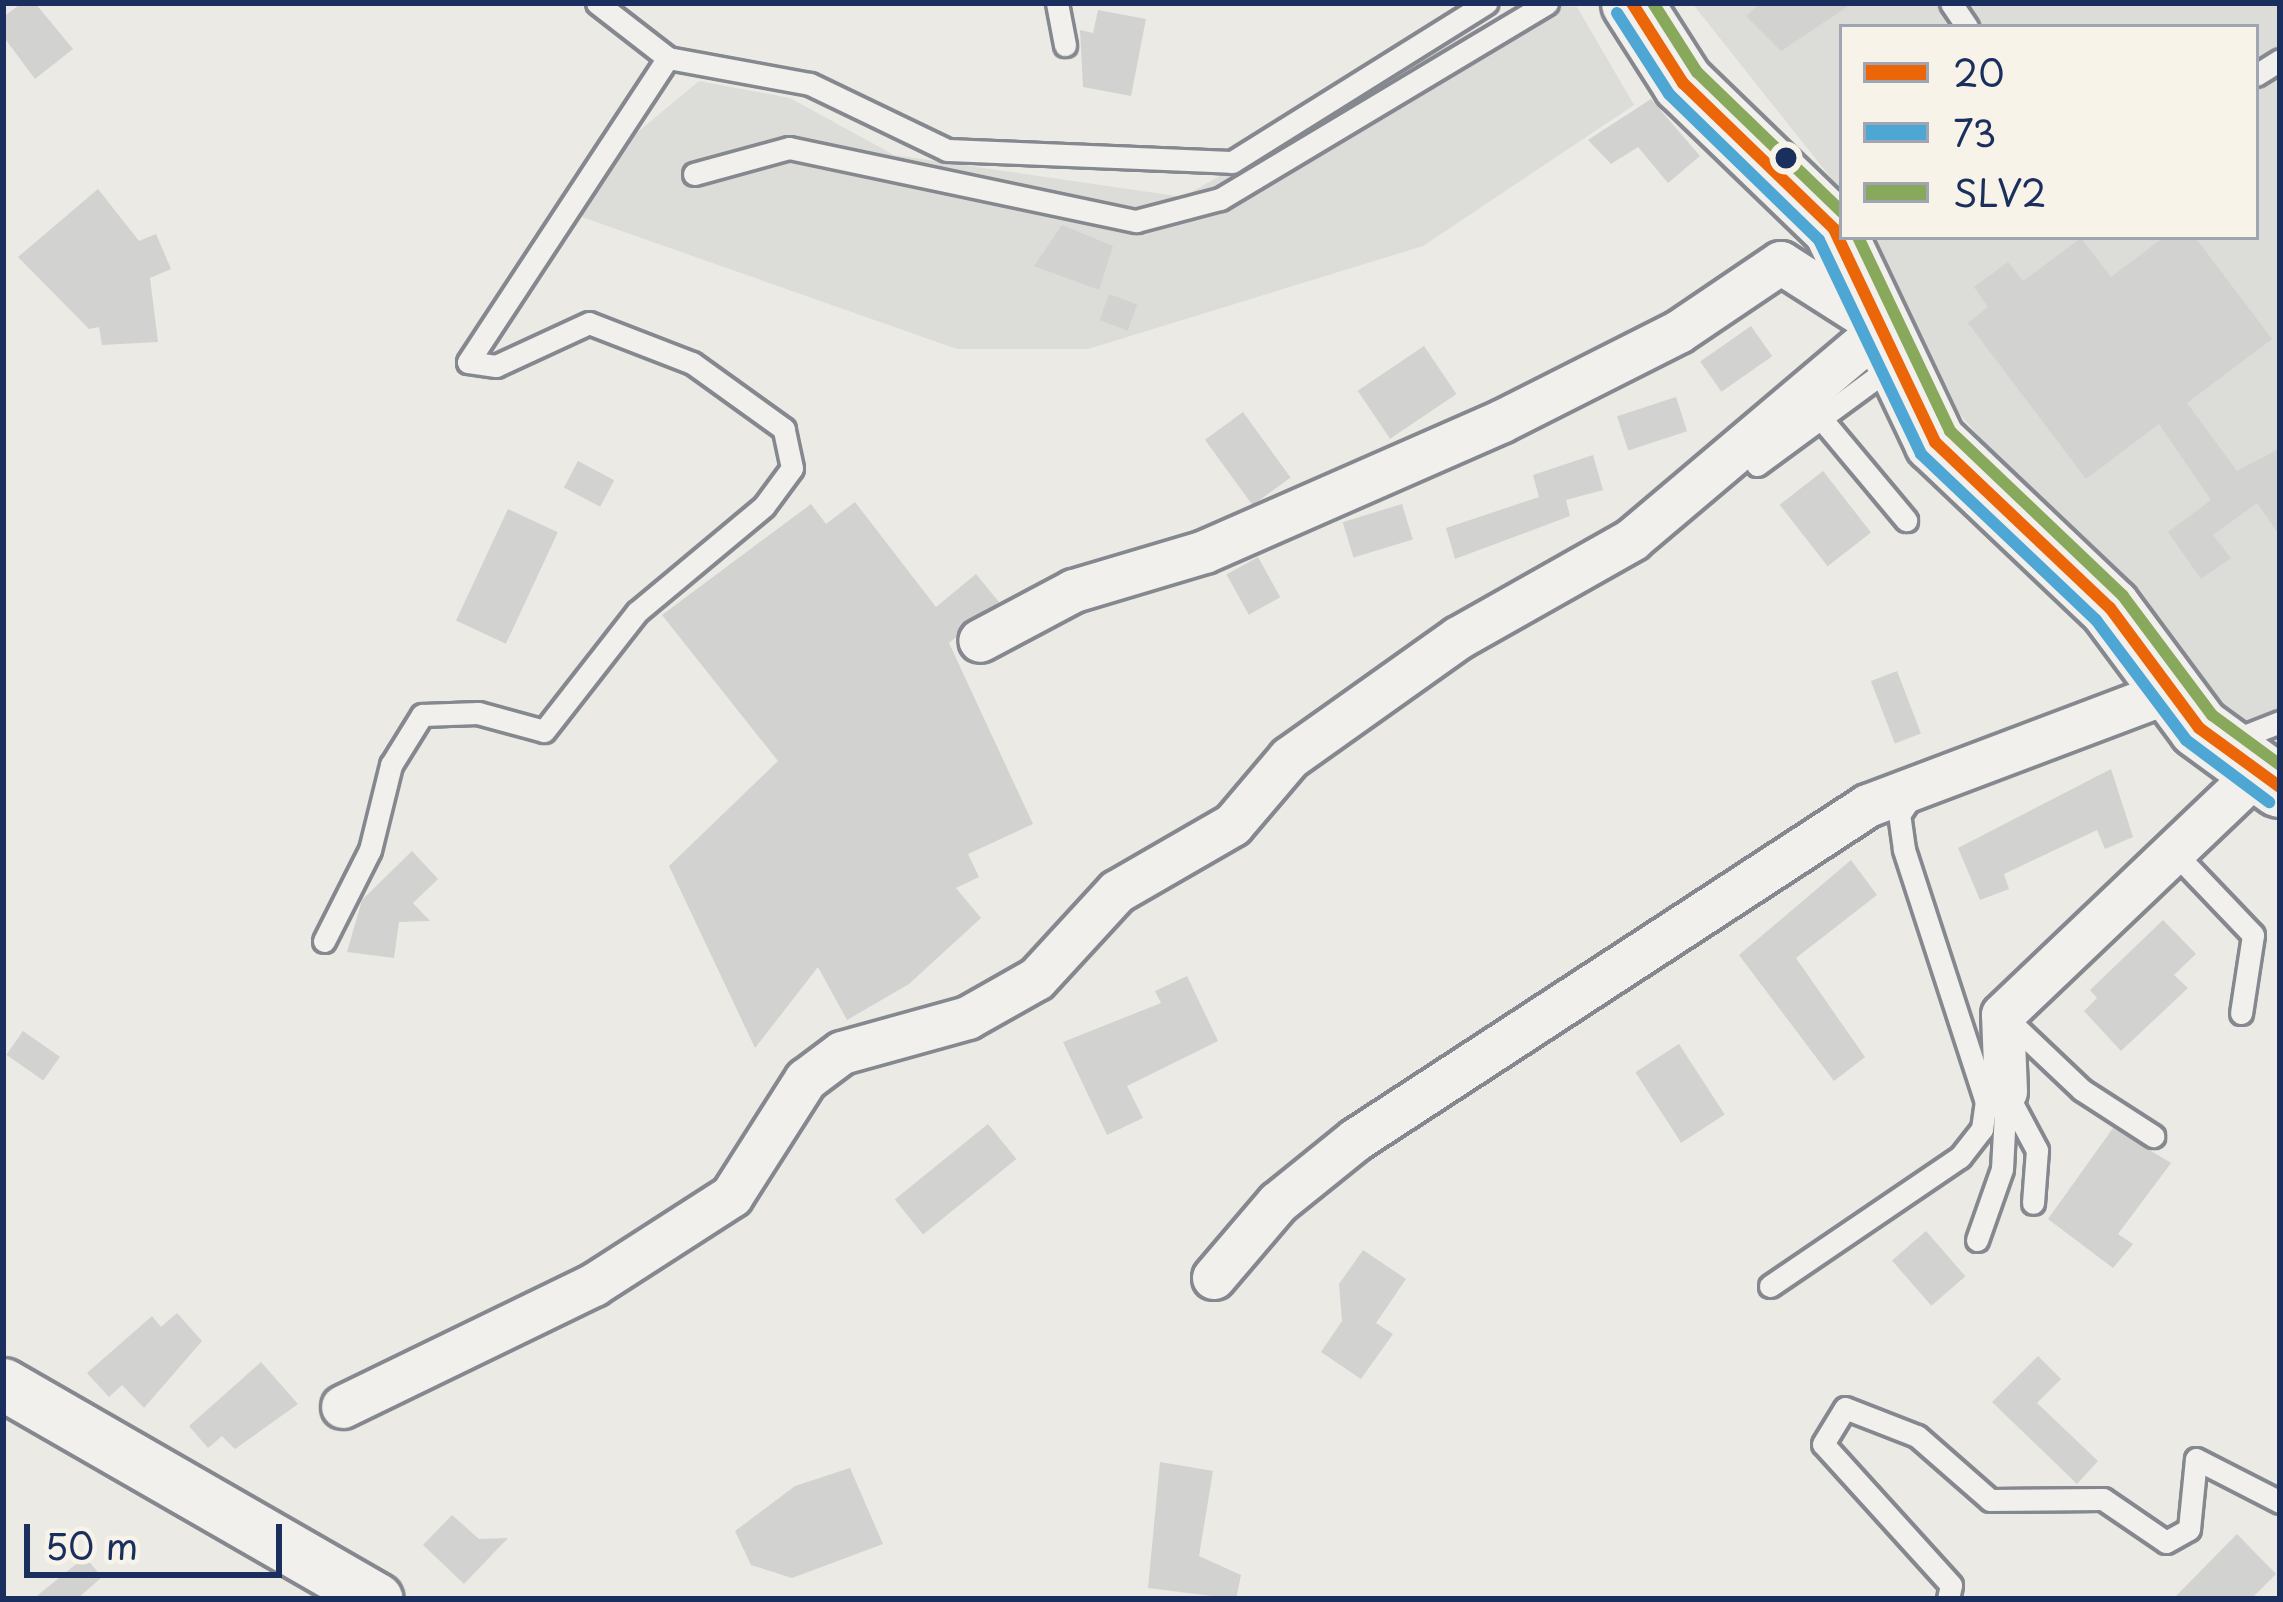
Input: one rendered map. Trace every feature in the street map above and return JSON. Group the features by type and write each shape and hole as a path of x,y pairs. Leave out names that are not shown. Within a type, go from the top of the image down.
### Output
{"main road":[{"path":"1632,3 1683,83 1812,200 1891,345 1935,442 2110,608 2167,693 2258,758"}],"street":[{"path":"343,1407 594,1285 732,1196 806,1080 842,1053 968,1018 1036,980 1117,892 1233,825 1290,758 1459,638 1633,540 1891,345 1781,263 1679,332 1501,422 1205,552 1074,591 980,641"},
{"path":"1214,1278 1278,1203 1356,1140 1792,854 1922,783 1990,767 2167,693"},
{"path":"2006,1092 2002,1015 2258,758"},
{"path":"3,1384 377,1599"}],"lane":[{"path":"597,3 668,58 810,84 947,151 1232,162 1486,3"},
{"path":"1057,3 1065,45"},
{"path":"694,174 789,148 1136,221 1220,199 1547,3"},
{"path":"324,941 370,850 391,765 422,715 478,713 544,730 637,612 764,506 792,468 784,429 710,376 589,323 496,366 468,362 668,58"},
{"path":"1757,465 1819,416 1891,345"},
{"path":"1819,416 1906,520"},
{"path":"1770,1286 1960,1157 1982,1129 1986,1102 1904,850 1899,815 1922,783"},
{"path":"2170,848 2253,934 2241,1013"},
{"path":"2002,1015 2082,1090 2153,1136"},
{"path":"2006,1092 2037,1150 2033,1203"},
{"path":"1977,1240 2002,1169 2006,1092"},
{"path":"1948,1599 1951,1586 1838,1472 1823,1444 1845,1408 1916,1436 1990,1500 2103,1499 2166,1542 2189,1528 2196,1460 2280,1502"}],"shaded area":[{"path":"1521,3 1577,7 1634,105 1423,246 1088,349 957,349 576,215 633,136 699,81 790,98 894,155 1183,197"},
{"path":"1692,3 2280,3 2280,755 2205,695 1943,395 1868,240 2259,240 2259,24 1839,24 1839,188"}],"building":[{"path":"22,3 35,3 73,49 35,79 3,36 3,17"},
{"path":"1761,3 1853,3 1781,51 1746,16"},
{"path":"1098,10 1146,19 1131,96 1083,87 1080,30 1093,33"},
{"path":"1651,99 1700,156 1668,183 1638,147 1611,164 1588,140"},
{"path":"98,189 139,241 156,234 171,269 150,278 158,342 102,345 99,327 89,329 18,257"},
{"path":"1062,225 1113,246 1099,290 1034,266"},
{"path":"2083,240 2111,277 2160,240 2197,240 2272,339 2187,403 2237,471 2280,448 2280,536 2257,503 2213,535 2231,558 2201,579 2168,532 2211,500 2159,424 2086,479 1968,323 1988,307 1974,287 2008,262 2023,281"},
{"path":"1109,294 1137,304 1128,331 1099,320"},
{"path":"1751,326 1772,356 1721,392 1700,362"},
{"path":"1424,346 1456,394 1390,439 1358,391"},
{"path":"1676,397 1687,431 1628,450 1617,416"},
{"path":"1243,412 1291,478 1253,505 1205,440"},
{"path":"1593,455 1603,490 1566,500 1570,516 1455,559 1446,528 1539,497 1533,475"},
{"path":"578,461 614,480 600,507 564,487"},
{"path":"1823,471 1871,532 1828,566 1780,505"},
{"path":"855,502 936,607 976,574 999,602 949,643 1033,824 968,854 979,877 956,888 981,918 909,984 847,1020 818,967 755,1048 669,866 778,761 662,615 811,504 826,524"},
{"path":"1402,504 1413,539 1354,558 1343,522"},
{"path":"508,509 558,532 506,644 456,620"},
{"path":"1258,557 1280,597 1249,615 1227,574"},
{"path":"1897,671 1921,734 1895,744 1871,681"},
{"path":"2111,769 2133,837 2105,849 2097,830 2004,874 2009,889 1980,900 1958,848"},
{"path":"412,851 438,879 413,903 430,921 399,922 394,958 347,952 362,900"},
{"path":"1851,860 1877,895 1796,958 1865,1057 1834,1081 1739,955"},
{"path":"2163,920 2196,954 2174,975 2188,988 2121,1051 2084,1011 2097,998 2090,990"},
{"path":"1187,976 1218,1041 1127,1086 1143,1118 1107,1135 1063,1042 1161,1003 1155,991"},
{"path":"23,1031 60,1057 43,1081 6,1055"},
{"path":"1679,1044 1725,1114 1681,1143 1635,1072"},
{"path":"988,1124 1016,1159 923,1234 895,1200"},
{"path":"2113,1128 2171,1163 2118,1234 2133,1244 2113,1268 2048,1219"},
{"path":"1926,1231 1965,1276 1931,1306 1892,1261"},
{"path":"1363,1250 1406,1279 1376,1323 1393,1334 1361,1379 1321,1352 1342,1321 1339,1284"},
{"path":"177,1313 202,1341 144,1408 122,1385 109,1397 87,1373 152,1316 161,1327"},
{"path":"2038,1356 2061,1379 2037,1403 2098,1461 2077,1484 1992,1402"},
{"path":"261,1362 298,1404 235,1449 222,1436 208,1448 189,1426"},
{"path":"1160,1462 1213,1471 1199,1556 1241,1575 1236,1599 1148,1588"},
{"path":"850,1468 883,1544 792,1578 751,1565 735,1531 795,1486"},
{"path":"452,1515 479,1539 508,1538 464,1584 423,1545"},
{"path":"2237,1534 2276,1574 2251,1599 2173,1599"},
{"path":"85,1557 102,1577 77,1599 33,1599"}],"transit line":[{"name":"20","path":"1632,3 1683,83 1834,229 1839,240"},
{"name":"SLV2","path":"1653,3 1697,72 1839,209"},
{"name":"73","path":"1617,13 1669,94 1819,240 1921,454 2096,620 2186,740 2269,802"},
{"name":"20","path":"1839,240 1935,442 2110,608 2199,728 2280,787"},
{"name":"SLV2","path":"1859,240 1950,431 2123,596 2212,715 2280,765"}]}
